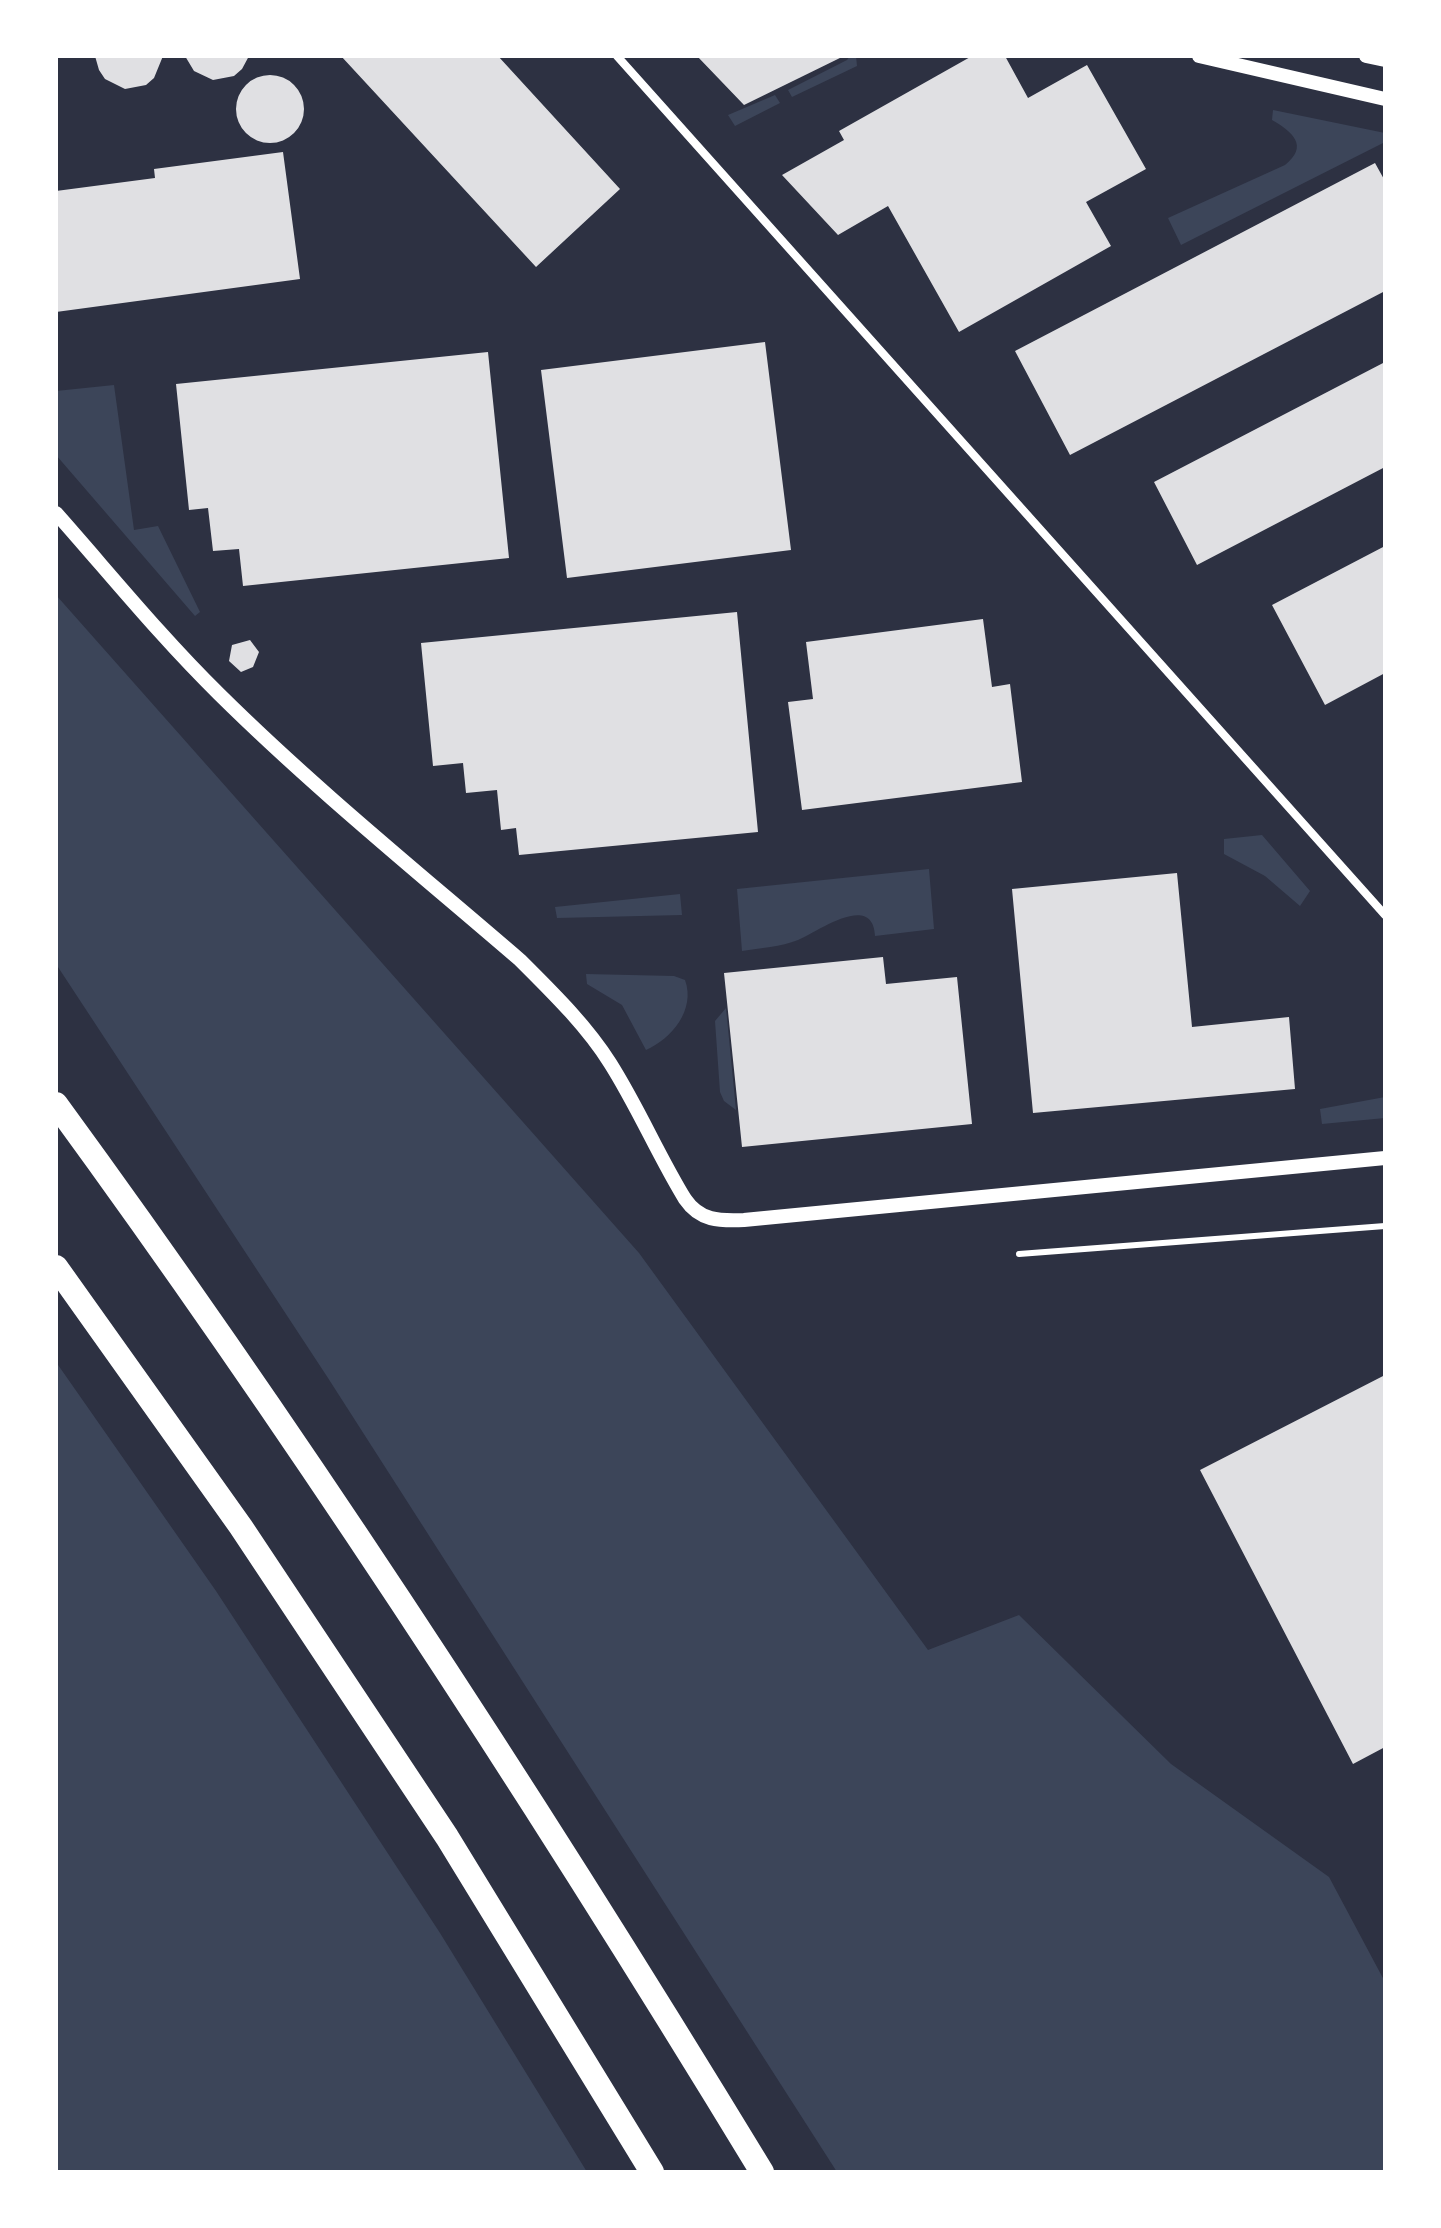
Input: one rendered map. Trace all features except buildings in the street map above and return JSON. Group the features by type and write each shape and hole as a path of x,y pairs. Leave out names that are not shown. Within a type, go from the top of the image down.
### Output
{"highway":[{"path":"56,1104 177,1270 394,1588 663,2010 762,2172"},
{"path":"56,1267 241,1527 447,1837 652,2172"}],"street":[{"path":"617,56 1385,915"},
{"path":"1199,56 1385,99"},
{"path":"1366,56 1385,60"},
{"path":"56,513 222,697 520,960 552,992 609,1061 685,1199 693,1211 704,1217 721,1221 744,1220 1385,1158"}],"lane":[{"path":"1019,1254 1385,1226"}],"shaded area":[{"path":"850,56 856,56 857,66 792,97 788,90"},
{"path":"775,95 780,103 735,126 728,115"},
{"path":"1273,110 1385,133 1385,142 1181,245 1168,218 1285,165 1292,158 1297,146 1295,140 1272,120"},
{"path":"114,385 134,530 158,526 200,612 195,616 56,455 56,391"},
{"path":"56,595 639,1253 928,1650 1019,1615 1171,1764 1329,1877 1385,1982 1385,2172 837,2172 328,1378 56,964"},
{"path":"1262,835 1310,891 1300,906 1265,876 1224,854 1224,839"},
{"path":"929,869 934,929 875,936 872,923 864,916 854,915 791,942 742,951 737,889"},
{"path":"680,894 682,915 557,918 555,907"},
{"path":"586,974 674,976 685,980 688,991 684,1012 664,1039 646,1050 622,1005 587,984"},
{"path":"726,1008 736,1110 724,1101 720,1092 715,1021"},
{"path":"1385,1097 1385,1118 1322,1124 1320,1109"},
{"path":"56,1362 216,1591 440,1933 587,2172 56,2172"}]}
